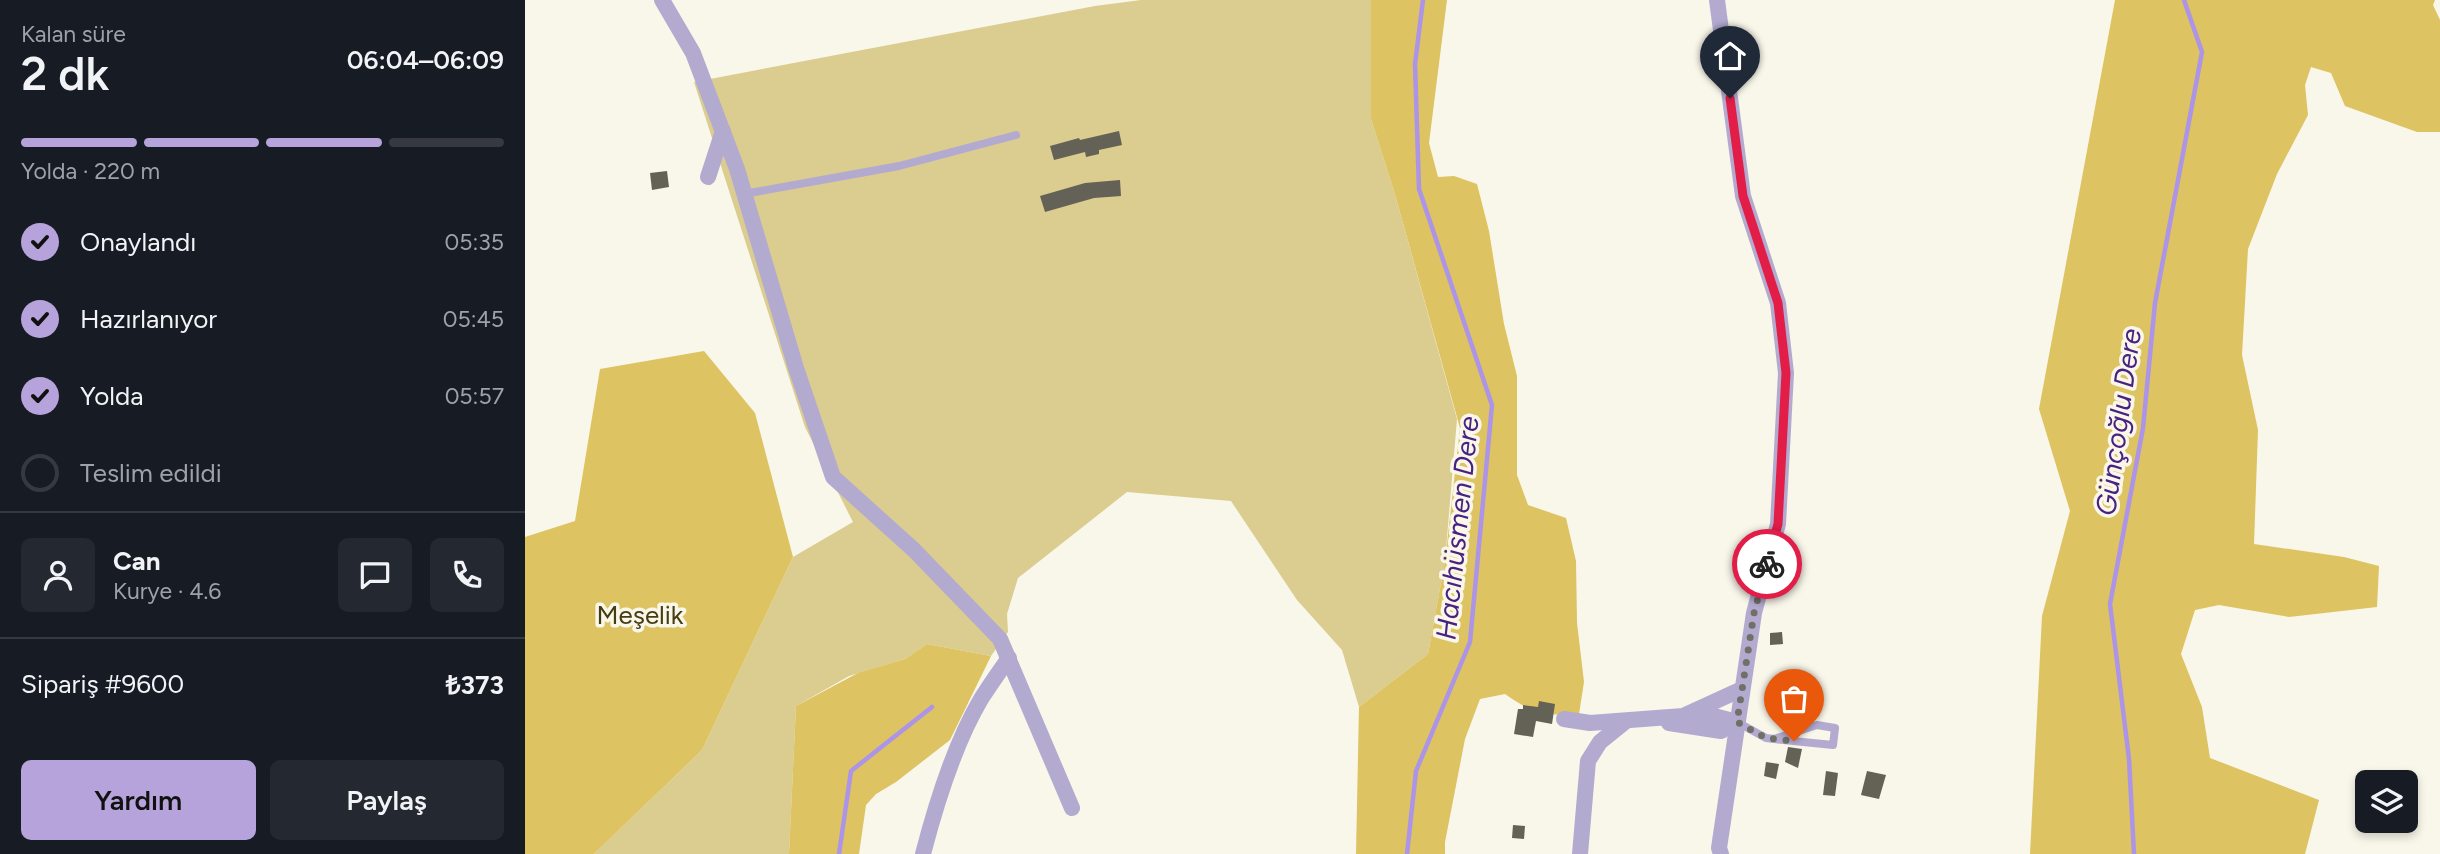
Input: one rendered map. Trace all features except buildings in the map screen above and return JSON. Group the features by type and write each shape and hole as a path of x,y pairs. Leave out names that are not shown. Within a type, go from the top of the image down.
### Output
{"street":[{"path":"662,0 693,52 723,131 796,368 833,477 914,550 1000,639 1072,808"},
{"path":"1717,0 1743,196 1778,303 1786,373 1778,524 1754,613 1719,848 1721,854"},
{"path":"708,177 723,131"},
{"path":"923,854 953,761 980,701 1009,658"},
{"path":"1564,719 1590,723 1683,716 1742,689"},
{"path":"1695,711 1737,722"},
{"path":"1653,720 1721,731 1737,722"},
{"path":"1580,854 1588,761 1600,743 1626,721"}],"lane":[{"path":"744,194 899,166 1016,135"},
{"path":"1737,722 1766,738 1774,739 1833,745 1835,728 1817,725 1774,739"}],"shaded area":[{"path":"1141,0 1372,0 1371,119 1394,191 1457,419 1445,561 1428,654 1359,707 1342,650 1297,600 1231,501 1127,492 1018,578 1007,614 1008,632 991,656 927,644 905,659 849,676 796,706 789,854 594,854 702,750 793,557 853,522 805,427 694,82 1095,6"}],"green space":[{"path":"1371,0 1447,0 1429,143 1438,177 1454,176 1477,184 1489,231 1504,324 1517,376 1517,475 1528,505 1566,518 1576,561 1577,623 1584,682 1579,714 1557,715 1540,712 1505,694 1480,699 1465,739 1445,854 1356,854 1359,707 1428,654 1445,561 1460,428 1394,191 1371,119"},
{"path":"2115,0 2435,0 2433,5 2440,20 2440,132 2417,132 2345,106 2331,73 2311,67 2305,85 2308,115 2277,174 2248,249 2242,355 2258,430 2254,544 2344,557 2379,566 2377,607 2289,617 2219,605 2195,610 2181,654 2202,707 2210,758 2319,800 2305,854 2030,854 2042,616 2070,511 2039,409"},
{"name":"Meşelik","path":"704,351 755,413 793,557 702,750 594,854 525,854 525,537 575,521 600,369"},
{"path":"927,644 991,656 950,740 876,794 866,805 859,854 789,854 796,706 858,673 905,659"}],"waterway":[{"name":"Hacıhüsmen Dere","path":"1407,854 1416,771 1470,642 1492,405 1419,189 1415,64 1423,0"},
{"name":"Günçoğlu Dere","path":"2134,854 2129,759 2110,604 2143,428 2155,303 2202,52 2184,0"},
{"path":"839,854 851,771 932,707"}],"way so far":[{"path":"1767,564 1754,613 1737,722 1766,738 1794,741"}],"route":[{"path":"1730,98 1743,196 1778,303 1786,373 1778,524 1767,564"}]}
